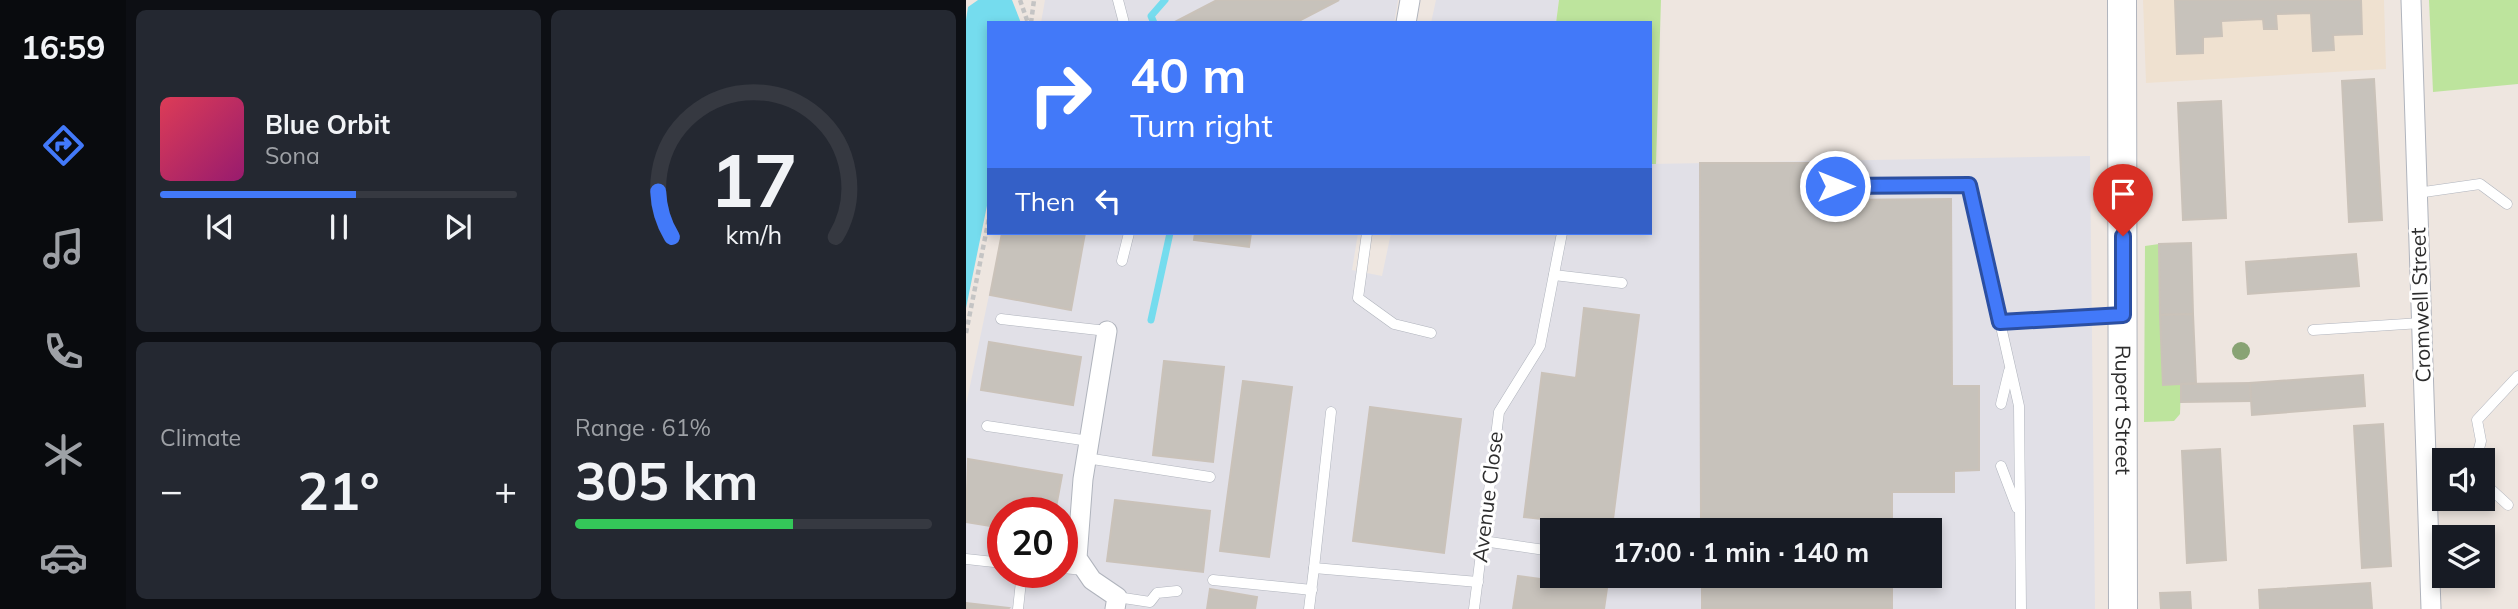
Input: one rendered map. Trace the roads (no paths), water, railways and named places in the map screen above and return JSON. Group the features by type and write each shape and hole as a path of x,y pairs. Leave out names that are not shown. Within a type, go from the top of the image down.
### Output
{"street":[{"path":"1406,21 1410,0"},
{"name":"Rupert Street","path":"2122,0 2123,609"},
{"name":"Cromwell Street","path":"2411,0 2421,323 2433,448"},
{"path":"1107,331 1088,449 1077,558 1092,580 1116,603"},
{"name":"Cromwell Street","path":"2431,609 2435,511"}],"lane":[{"path":"1118,0 1123,21"},
{"path":"2417,192 2480,184 2507,204"},
{"path":"1835,186 1969,185 2019,406 2021,609"},
{"path":"1122,261 1128,235"},
{"path":"1367,235 1358,298 1395,324 1431,333"},
{"path":"1563,235 1554,275 1622,283"},
{"name":"Avenue Close","path":"1474,609 1499,412 1540,346 1554,275"},
{"path":"2000,322 2123,315"},
{"path":"1001,318 1107,331"},
{"path":"2313,330 2421,323"},
{"path":"2001,404 2010,367"},
{"path":"2479,448 2481,441 2477,420 2518,376"},
{"path":"1309,609 1331,412"},
{"path":"987,426 1210,477"},
{"path":"2001,466 2020,515"},
{"path":"2495,493 2508,505"},
{"path":"1483,541 1540,549"},
{"path":"966,559 987,561"},
{"name":"Avenue Close","path":"1314,568 1478,582"},
{"path":"1078,569 1085,570"},
{"path":"1213,580 1311,590"},
{"path":"1018,609 1020,588"},
{"path":"1116,603 1150,602 1157,593 1177,591"}],"water":[{"path":"978,0 1012,0 1020,21 987,21 987,206 966,308 966,20 968,7"}],"waterway":[{"path":"1153,21 1151,16 1165,0"},
{"path":"1151,320 1170,235"}]}
